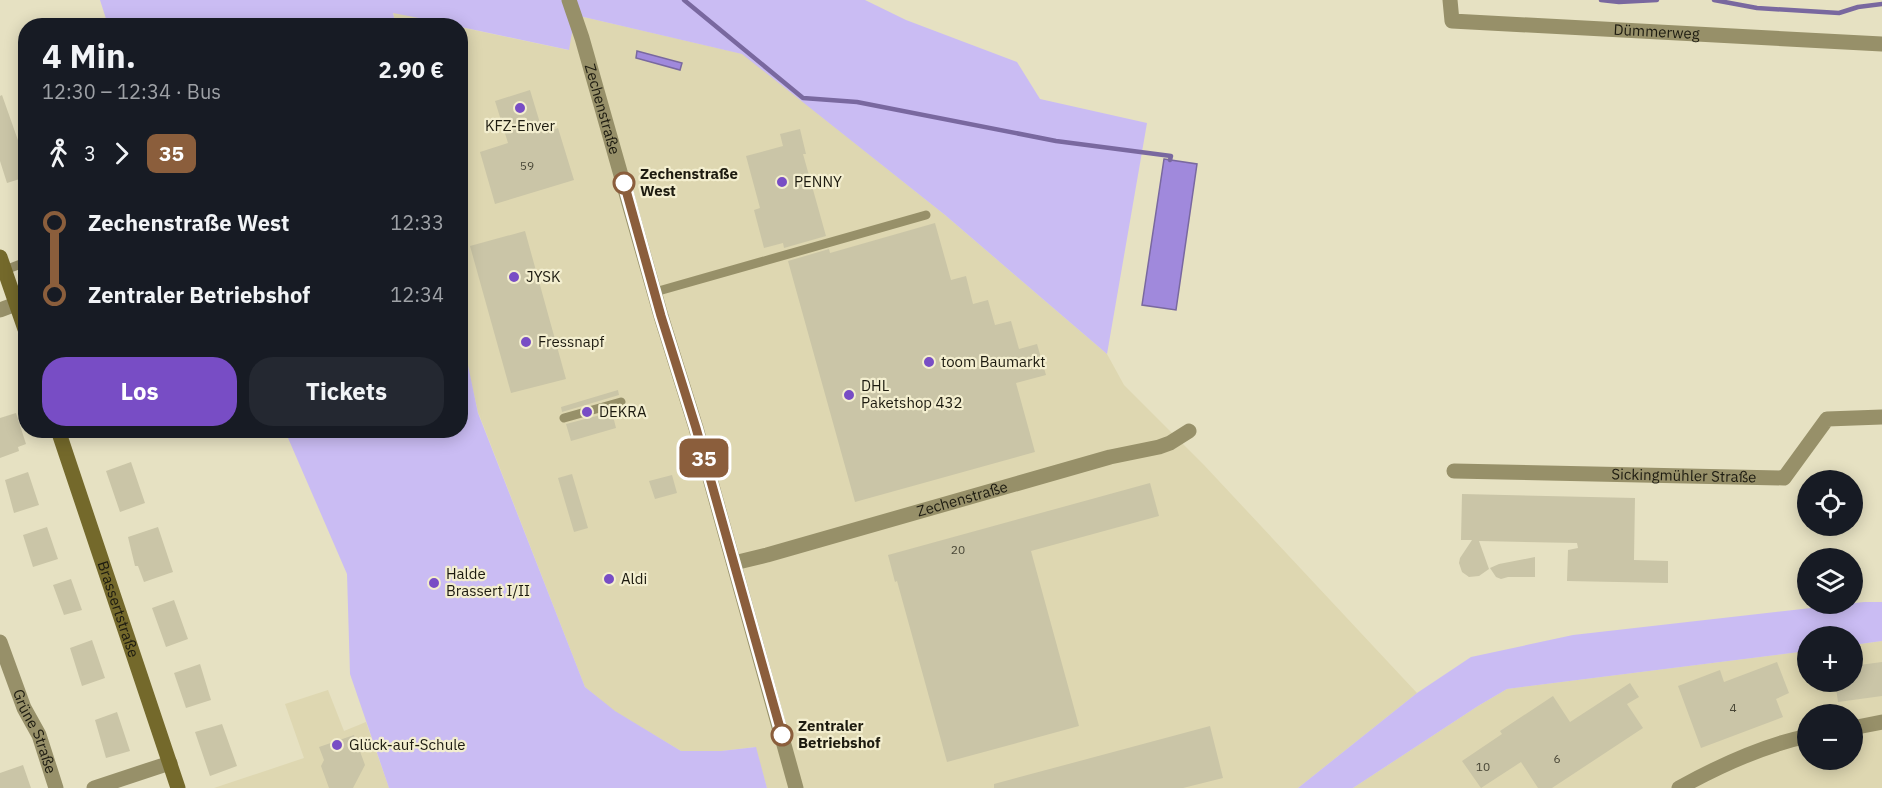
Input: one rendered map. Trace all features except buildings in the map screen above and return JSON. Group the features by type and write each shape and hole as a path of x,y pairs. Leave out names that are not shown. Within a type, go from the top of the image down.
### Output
{"main road":[{"path":"2,264 18,310"},
{"name":"Brassertstraße","path":"61,438 178,788"}],"street":[{"name":"Zechenstraße","path":"569,0 696,428 796,788"},
{"name":"Dümmerweg","path":"1450,0 1452,21 1882,44"},
{"path":"0,310 16,304"},
{"name":"Sickingmühler Straße","path":"1454,471 1784,478 1827,419 1882,417"},
{"name":"Zechenstraße","path":"734,563 1110,457 1159,447 1189,431"},
{"name":"Grüne Straße","path":"0,642 24,708 39,735 56,788"},
{"path":"1863,726 1882,722"},
{"path":"1679,788 1739,760 1797,740"},
{"path":"94,788 170,763"}],"lane":[{"path":"655,292 927,214"},
{"path":"2,264 18,263"},
{"path":"564,418 621,402"}],"shaded area":[{"path":"100,0 865,0 906,20 1017,62 1040,99 1147,123 1107,354 945,215 742,54 575,15 569,50 468,28 468,18 419,18 393,13 394,18 106,18"},
{"path":"393,12 421,18 394,18"},
{"path":"575,15 743,54 945,215 1107,354 1124,385 1204,465 1417,693 1298,788 767,788 755,747 721,751 681,751 614,711 585,687 478,412 468,368 468,29 568,50"},
{"path":"637,51 682,63 680,70 636,58"},
{"path":"1164,159 1197,164 1176,310 1142,305"},
{"path":"468,365 478,413 585,687 615,711 681,751 721,751 756,747 767,788 389,788 350,674 347,574 288,438 468,438"},
{"path":"1863,602 1882,602 1882,641 1863,644 1863,626 1797,626 1797,652 1507,689 1353,788 1298,788 1417,693 1471,657 1573,635 1797,610 1797,614 1863,614"},
{"path":"1882,641 1882,788 1353,788 1507,689 1797,652 1797,692 1863,692 1863,644"},
{"name":"Glück-auf-Schule","path":"328,690 344,731 366,722 389,788 214,788 304,758 285,704"}],"waterway":[{"path":"684,0 803,98 857,102 1056,141 1171,156 1170,160"},
{"path":"1601,0 1619,2 1657,0"},
{"path":"1714,0 1757,8 1839,13 1858,7 1882,4"}],"bus line":[{"name":"35","path":"624,183 741,585 782,735"}],"place":[{"name":"KFZ-Enver","path":"520,108"},
{"name":"PENNY","path":"782,182"},
{"name":"Zechenstraße West","path":"624,183"},
{"name":"JYSK","path":"514,277"},
{"name":"Fressnapf","path":"526,342"},
{"name":"toom Baumarkt","path":"929,362"},
{"name":"DHL Paketshop 432","path":"849,395"},
{"name":"DEKRA","path":"587,412"},
{"name":"Aldi","path":"609,579"},
{"name":"Halde Brassert I/II","path":"434,583"},
{"name":"Zentraler Betriebshof","path":"782,735"},
{"name":"Glück-auf-Schule","path":"337,745"}]}
